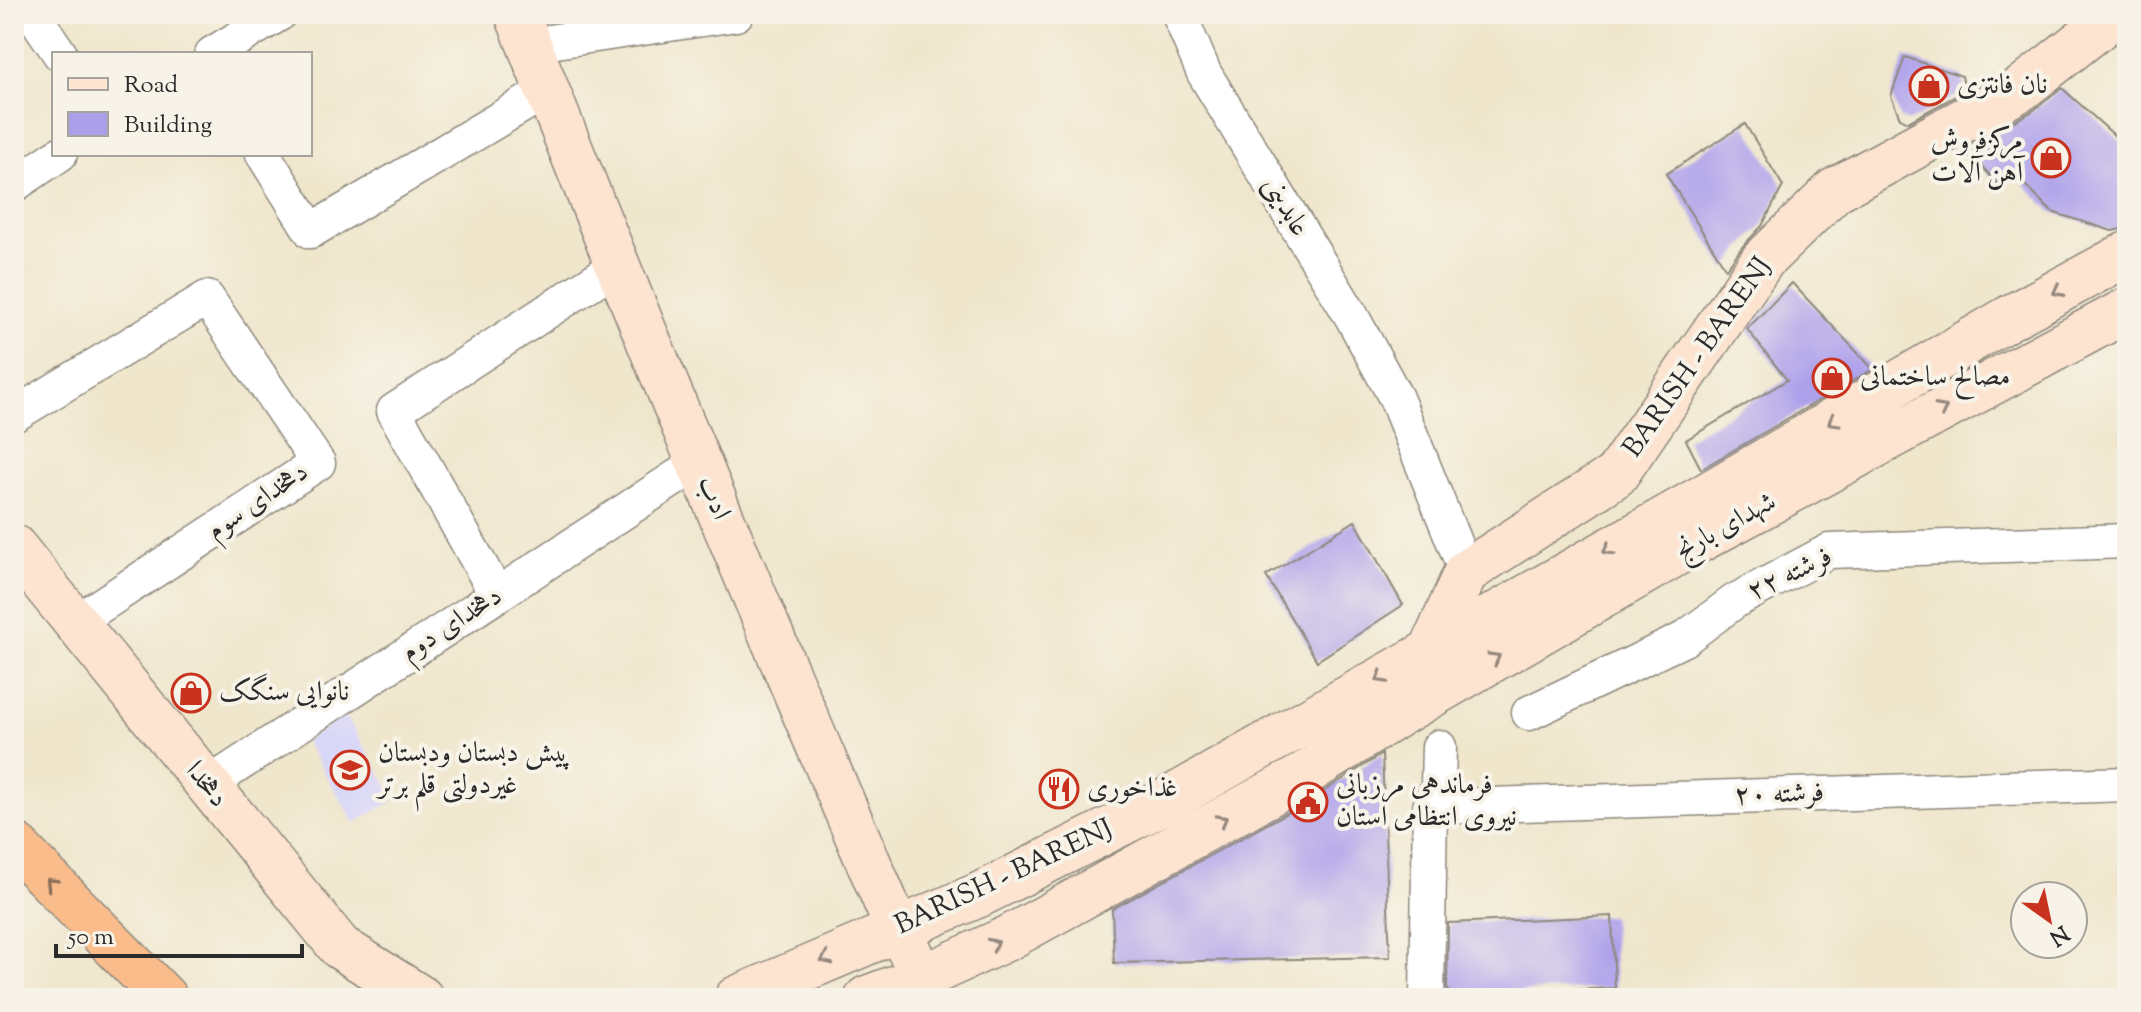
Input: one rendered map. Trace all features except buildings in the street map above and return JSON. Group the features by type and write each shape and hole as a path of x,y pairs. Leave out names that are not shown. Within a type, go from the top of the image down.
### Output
{"highway":[{"path":"14,844 165,998"}],"main road":[{"name":"BARISH - BARENJ","path":"1466,572 1616,475 1763,260 1835,190 2021,89 2116,14"},
{"name":"ادب","path":"523,30 698,463 897,928 923,977"},
{"name":"BARISH - BARENJ","path":"737,998 979,895 1164,802 1698,500 2009,318 2127,254"},
{"name":"شهدای بارنج","path":"1333,758 1401,713 1698,541 2127,310"},
{"name":"دهخدا","path":"14,547 340,947 421,998"},
{"path":"1432,649 1466,572"},
{"name":"BARISH - BARENJ","path":"867,998 923,977 1008,938 1333,758"}],"street":[{"path":"33,14 59,52"},
{"path":"215,52 279,14"},
{"path":"523,30 736,14"},
{"name":"عابدینی","path":"1179,14 1204,73 1352,317 1396,398 1466,572"},
{"path":"264,156 311,231 548,90"},
{"path":"14,185 57,156"},
{"path":"497,595 394,411 617,266"},
{"name":"دهخدای سوم","path":"14,415 207,298 318,463 74,623"},
{"name":"دهخدای دوم","path":"206,786 698,463"},
{"name":"۲۲ فرشته","path":"1529,713 1684,639 1735,601 1829,551 2127,541"},
{"path":"1427,998 1430,807 1438,787 1439,747"},
{"name":"۲۰ فرشته","path":"1430,807 2127,784"}],"shaded area":[{"name":"پیش دبستان ودبستان غیردولتی قلم برتر","path":"345,715 396,799 355,823 305,741"}],"place":[{"name":"نان فانتزی","path":"1929,86"},
{"name":"مرکزفروش آهن آلات","path":"2051,158"},
{"name":"مصالح ساختمانی","path":"1832,378"},
{"name":"نانوایی سنگک","path":"191,693"},
{"name":"پیش دبستان ودبستان غیردولتی قلم برتر","path":"350,770"},
{"name":"غذاخوری","path":"1059,789"},
{"name":"فرماندهی مرزبانی نیروی انتظامی استان","path":"1308,802"}]}
